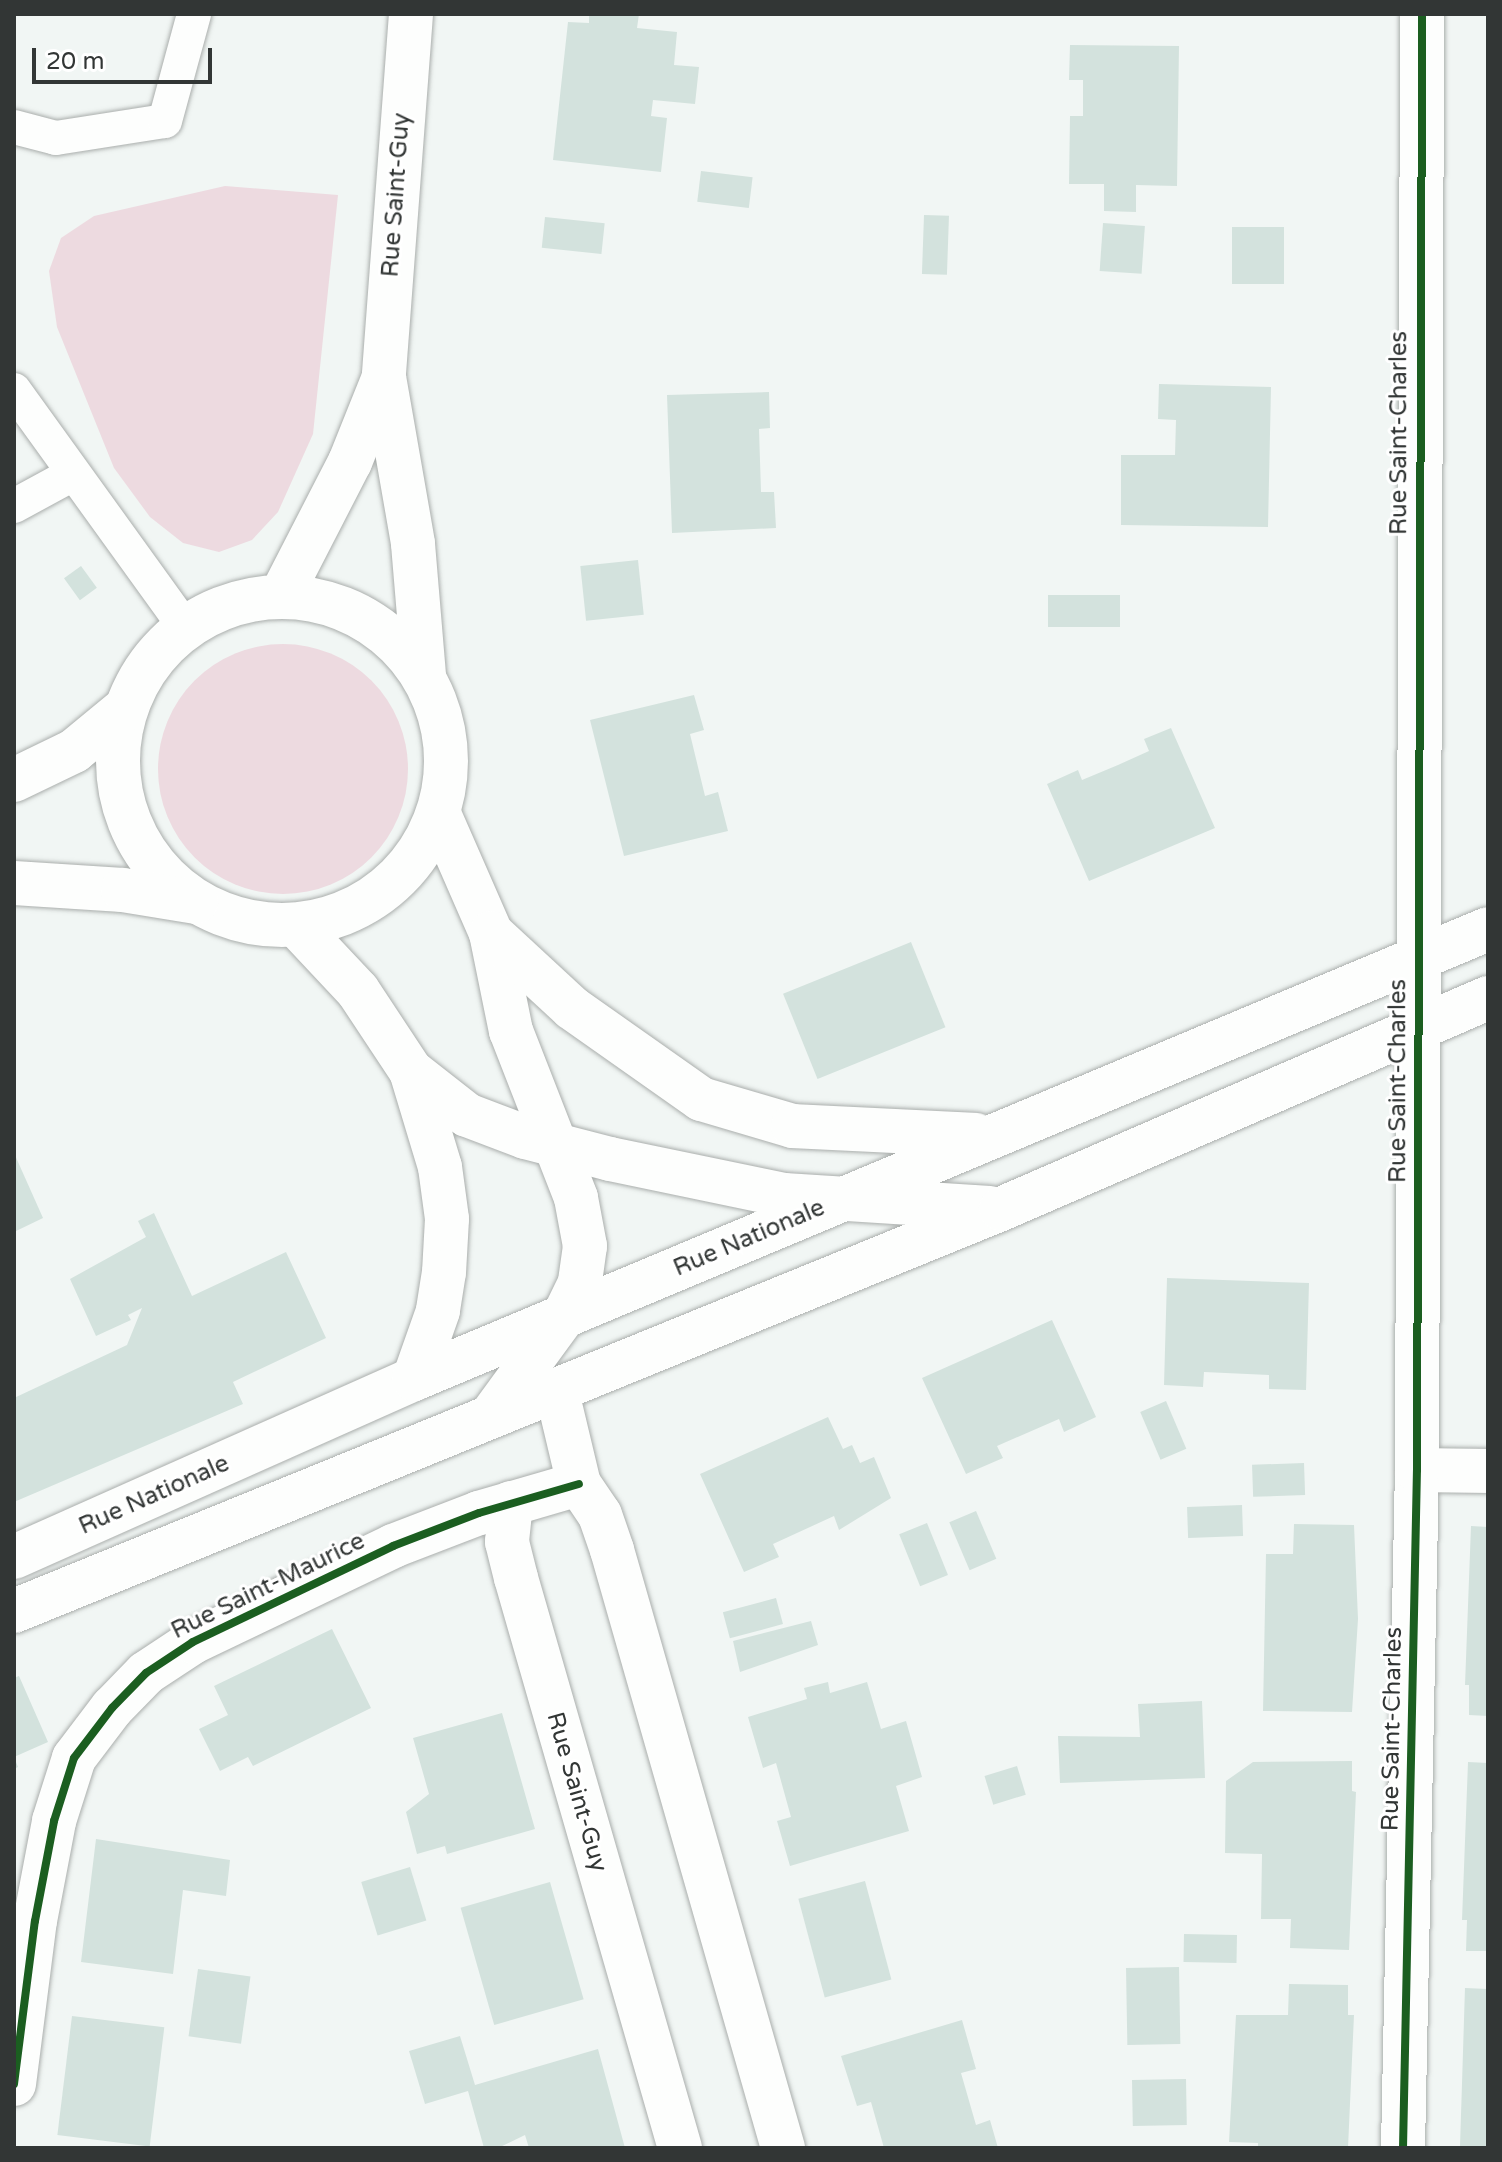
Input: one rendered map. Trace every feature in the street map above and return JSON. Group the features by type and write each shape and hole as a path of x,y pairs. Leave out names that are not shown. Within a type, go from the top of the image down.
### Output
{"main road":[{"name":"Rue Saint-Guy","path":"411,14 384,377 413,544 424,675"},
{"name":"Rue Saint-Charles","path":"1403,2148 1417,1470 1422,14"},
{"name":"Rue Saint-Guy","path":"281,596 350,462 384,377"},
{"path":"14,883 123,890 196,902 250,922 297,926 344,915 385,891 417,856 439,814 448,767 443,719 424,675 397,642 363,617 324,601 281,596 230,604 185,627 148,664 125,709 117,753 119,782 136,838 161,874 196,902"},
{"path":"14,780 74,751 125,709"},
{"path":"439,814 491,933 511,1031 576,1198 585,1246 580,1283 564,1316 485,1422"},
{"path":"297,926 358,991 411,1071 440,1167 447,1219 438,1311 414,1379"},
{"name":"Rue Nationale","path":"14,1557 414,1379 1488,929"},
{"path":"491,933 572,1008 701,1099 747,1117 793,1126 995,1135"},
{"path":"14,1611 485,1422 1001,1209 1488,998"},
{"path":"411,1071 467,1115 555,1145 742,1187 836,1201 1001,1209"},
{"path":"557,1392 579,1484 600,1515 612,1550 783,2148"},
{"path":"1417,1470 1488,1471"},
{"path":"511,1503 579,1484"},
{"name":"Rue Saint-Guy","path":"511,1503 507,1542 513,1566 680,2148"},
{"name":"Rue Saint-Maurice","path":"14,2084 54,1821 74,1758 112,1708 146,1673 193,1642 393,1546 511,1503"}],"lane":[{"path":"14,127 56,138 165,121 194,14"},
{"path":"14,390 185,627"},
{"path":"14,506 73,474"}],"shaded area":[{"path":"225,186 338,195 313,434 278,512 252,540 219,552 183,543 150,517 114,468 57,327 49,271 61,238 94,216"},
{"path":"283,644 331,654 352,665 371,681 387,700 398,721 408,769 398,817 387,838 371,857 352,873 331,884 283,894 235,884 214,873 195,857 179,838 168,817 158,769 168,721 179,700 195,681 214,665 235,654"}],"building":[{"path":"589,14 639,14 637,28 677,32 674,65 699,67 695,104 653,100 651,116 667,118 661,172 553,160 568,22 589,23"},
{"path":"1070,45 1179,46 1177,186 1136,185 1136,212 1104,211 1104,184 1069,184 1070,116 1083,116 1083,80 1069,80"},
{"path":"701,171 753,177 749,208 697,202"},
{"path":"924,215 949,216 947,275 922,274"},
{"path":"545,217 605,223 601,254 542,248"},
{"path":"1103,223 1145,226 1142,274 1100,271"},
{"path":"1232,227 1284,227 1284,284 1232,284"},
{"path":"1159,384 1271,387 1268,527 1121,525 1121,455 1175,455 1176,420 1158,419"},
{"path":"769,392 770,428 759,429 761,492 774,492 776,528 672,533 667,395"},
{"path":"638,560 644,615 586,621 580,566"},
{"path":"81,566 97,588 80,600 64,578"},
{"path":"1048,595 1120,595 1120,627 1048,627"},
{"path":"694,695 704,730 690,734 705,796 718,792 728,831 624,856 590,720"},
{"path":"1171,728 1215,828 1089,881 1047,784 1078,770 1082,780 1149,751 1144,739"},
{"path":"911,942 945,1027 818,1079 783,994"},
{"path":"14,1153 43,1218 14,1232"},
{"path":"154,1213 192,1296 286,1252 326,1338 233,1382 243,1404 14,1502 14,1398 127,1345 142,1308 128,1315 131,1320 96,1336 70,1279 146,1237 138,1221"},
{"path":"1167,1278 1309,1283 1306,1390 1269,1389 1269,1375 1204,1372 1203,1387 1164,1385"},
{"path":"1052,1320 1096,1417 1064,1432 1059,1419 997,1446 1003,1458 966,1474 922,1378"},
{"path":"1166,1401 1186,1449 1161,1460 1140,1412"},
{"path":"828,1417 843,1449 852,1445 860,1463 874,1457 891,1498 839,1530 834,1516 773,1544 779,1557 744,1572 700,1474"},
{"path":"1304,1463 1305,1495 1253,1497 1252,1465"},
{"path":"1242,1505 1243,1536 1188,1538 1187,1507"},
{"path":"976,1511 996,1559 970,1570 949,1522"},
{"path":"927,1523 948,1575 920,1586 899,1534"},
{"path":"1294,1524 1354,1525 1358,1619 1352,1712 1263,1711 1266,1554 1293,1554"},
{"path":"1471,1526 1488,1527 1488,1716 1469,1715 1469,1685 1465,1685"},
{"path":"776,1598 783,1624 730,1638 723,1612"},
{"path":"811,1621 818,1645 740,1672 733,1641"},
{"path":"332,1629 371,1708 253,1766 248,1757 220,1771 199,1729 228,1715 214,1686"},
{"path":"19,1676 48,1742 14,1757 14,1678"},
{"path":"828,1682 830,1693 867,1682 881,1729 906,1721 922,1777 896,1786 909,1831 790,1866 777,1821 791,1817 776,1763 763,1768 748,1717 807,1699 804,1688"},
{"path":"1202,1701 1205,1778 1060,1783 1058,1736 1140,1737 1138,1704"},
{"path":"502,1713 535,1829 447,1854 445,1846 417,1854 406,1812 429,1794 413,1738"},
{"path":"1352,1761 1352,1791 1356,1792 1349,1950 1290,1948 1291,1919 1261,1919 1262,1854 1225,1853 1226,1781 1253,1762"},
{"path":"1468,1762 1488,1763 1488,1951 1466,1951 1467,1920 1462,1920"},
{"path":"1017,1766 1026,1795 993,1805 984,1776"},
{"path":"96,1839 230,1860 226,1896 183,1890 173,1974 81,1962"},
{"path":"410,1867 426,1921 378,1935 361,1882"},
{"path":"865,1881 891,1980 825,1997 798,1899"},
{"path":"550,1882 584,1999 494,2025 461,1908"},
{"path":"1184,1934 1237,1935 1237,1963 1184,1962"},
{"path":"1179,1967 1180,2044 1127,2045 1126,1968"},
{"path":"198,1969 250,1976 241,2044 189,2036"},
{"path":"1289,1984 1348,1985 1348,2015 1354,2015 1348,2148 1258,2148 1258,2143 1229,2142 1236,2015 1288,2015"},
{"path":"1465,1988 1488,1989 1488,2148 1460,2147"},
{"path":"72,2016 164,2027 150,2146 57,2135"},
{"path":"962,2020 976,2069 961,2073 976,2125 990,2120 998,2148 884,2148 871,2102 857,2106 841,2056"},
{"path":"460,2036 475,2085 598,2049 625,2148 529,2148 525,2135 498,2148 484,2148 468,2091 425,2104 409,2051"},
{"path":"1186,2079 1187,2125 1133,2126 1132,2080"}],"cycle path":[{"path":"1403,2148 1417,1470 1422,14"},
{"path":"14,2084 35,1921 54,1821 74,1758 112,1708 146,1673 193,1642 393,1546 479,1513 579,1484"}]}
